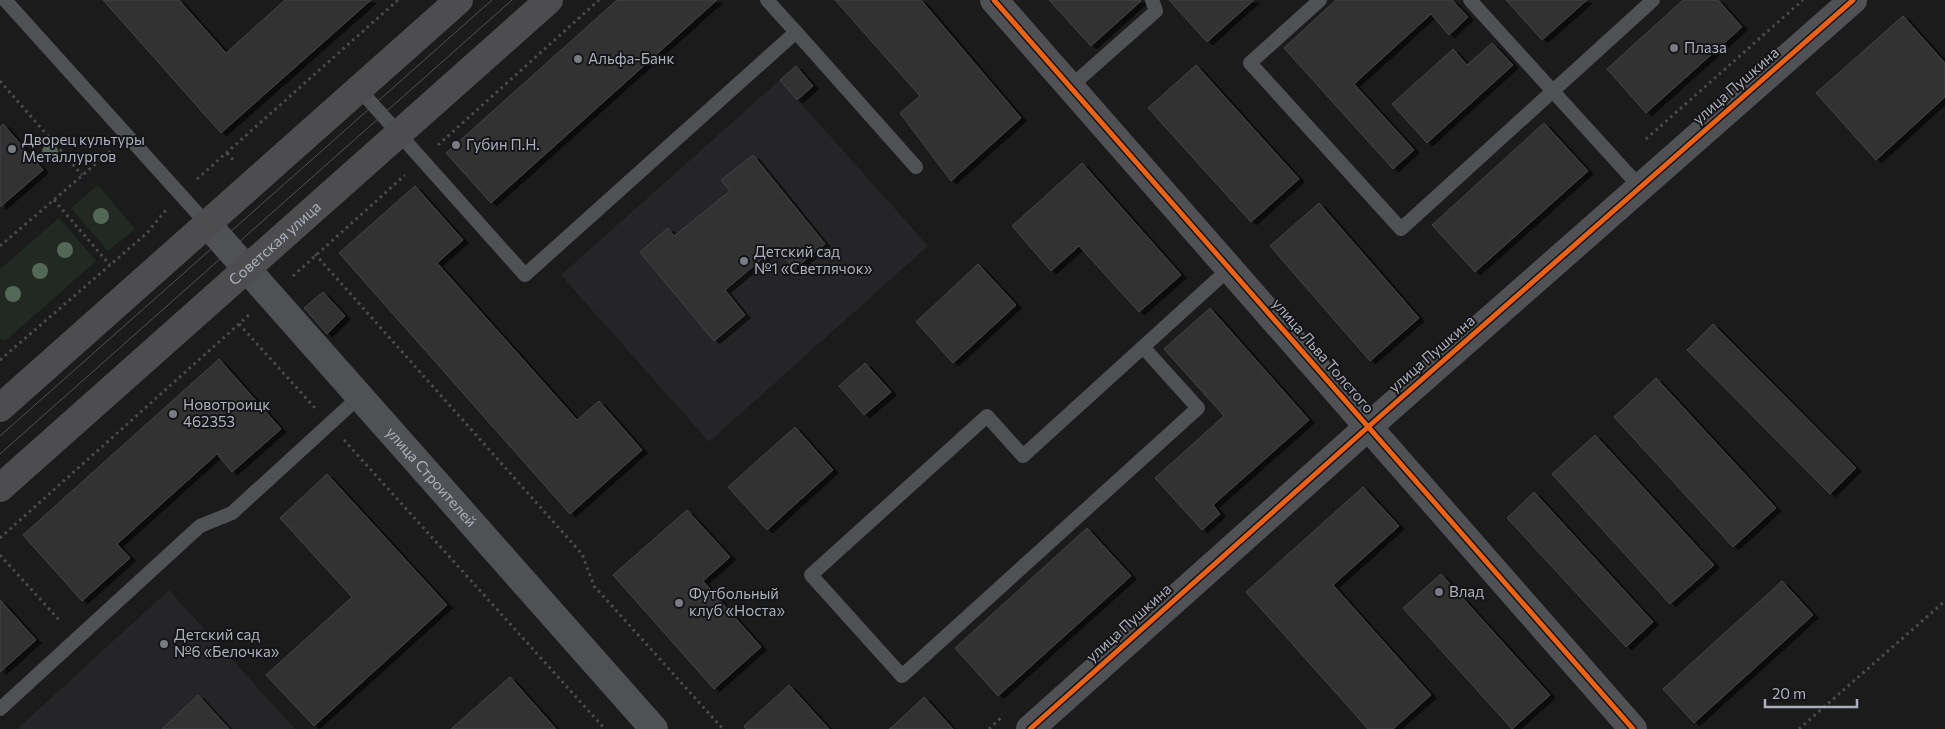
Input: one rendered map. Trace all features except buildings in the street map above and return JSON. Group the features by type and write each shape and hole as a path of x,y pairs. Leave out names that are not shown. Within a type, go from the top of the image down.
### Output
{"main road":[{"path":"0,408 459,0"},
{"name":"Советская улица","path":"0,488 549,0"}],"street":[{"name":"улица Льва Толстого","path":"994,0 1633,729"},
{"name":"улица Пушкина","path":"1030,729 1368,426 1853,0"},
{"name":"улица Строителей","path":"207,224 654,729"}],"lane":[{"path":"5,0 207,224"},
{"path":"767,0 916,167"},
{"path":"1070,87 1156,11 1152,0"},
{"path":"1320,0 1250,63 1401,229 1653,0"},
{"path":"1470,0 1640,187"},
{"path":"359,89 525,276 796,32"},
{"path":"1143,347 1198,408 902,676 811,575 987,416 1023,456 1143,347 1230,268"},
{"path":"0,709 200,526 232,513 360,397"}],"path":[{"path":"0,360 147,233 180,194 398,0"},
{"path":"0,81 82,176"},
{"path":"0,246 128,136"},
{"path":"54,200 110,265"},
{"path":"316,255 582,554 594,586 723,729"},
{"path":"0,538 270,296"},
{"path":"239,324 605,729"},
{"path":"0,555 77,639"},
{"path":"1799,729 1945,601"}],"shaded area":[{"name":"Детский сад №1 «Светлячок»","path":"780,80 928,246 709,442 561,275"},
{"path":"98,185 135,229 108,251 71,208"},
{"path":"59,218 96,261 5,341 0,338 0,269"},
{"name":"Детский сад №6 «Белочка»","path":"169,590 295,729 17,729"}],"tram line":[{"path":"0,436 492,0"},
{"path":"0,454 512,0"}],"cycle path":[{"path":"994,0 1633,729"},
{"path":"1030,729 1368,427 1853,0"}],"place":[{"name":"Плаза","path":"1674,48"},
{"name":"Альфа-Банк","path":"578,59"},
{"name":"Губин П.Н.","path":"456,145"},
{"name":"Дворец культуры Металлургов","path":"12,149"},
{"name":"Детский сад №1 «Светлячок»","path":"744,261"},
{"name":"Новотроицк 462353","path":"173,414"},
{"name":"Влад","path":"1439,592"},
{"name":"Футбольный клуб «Носта»","path":"679,603"},
{"name":"Детский сад №6 «Белочка»","path":"164,644"}]}
